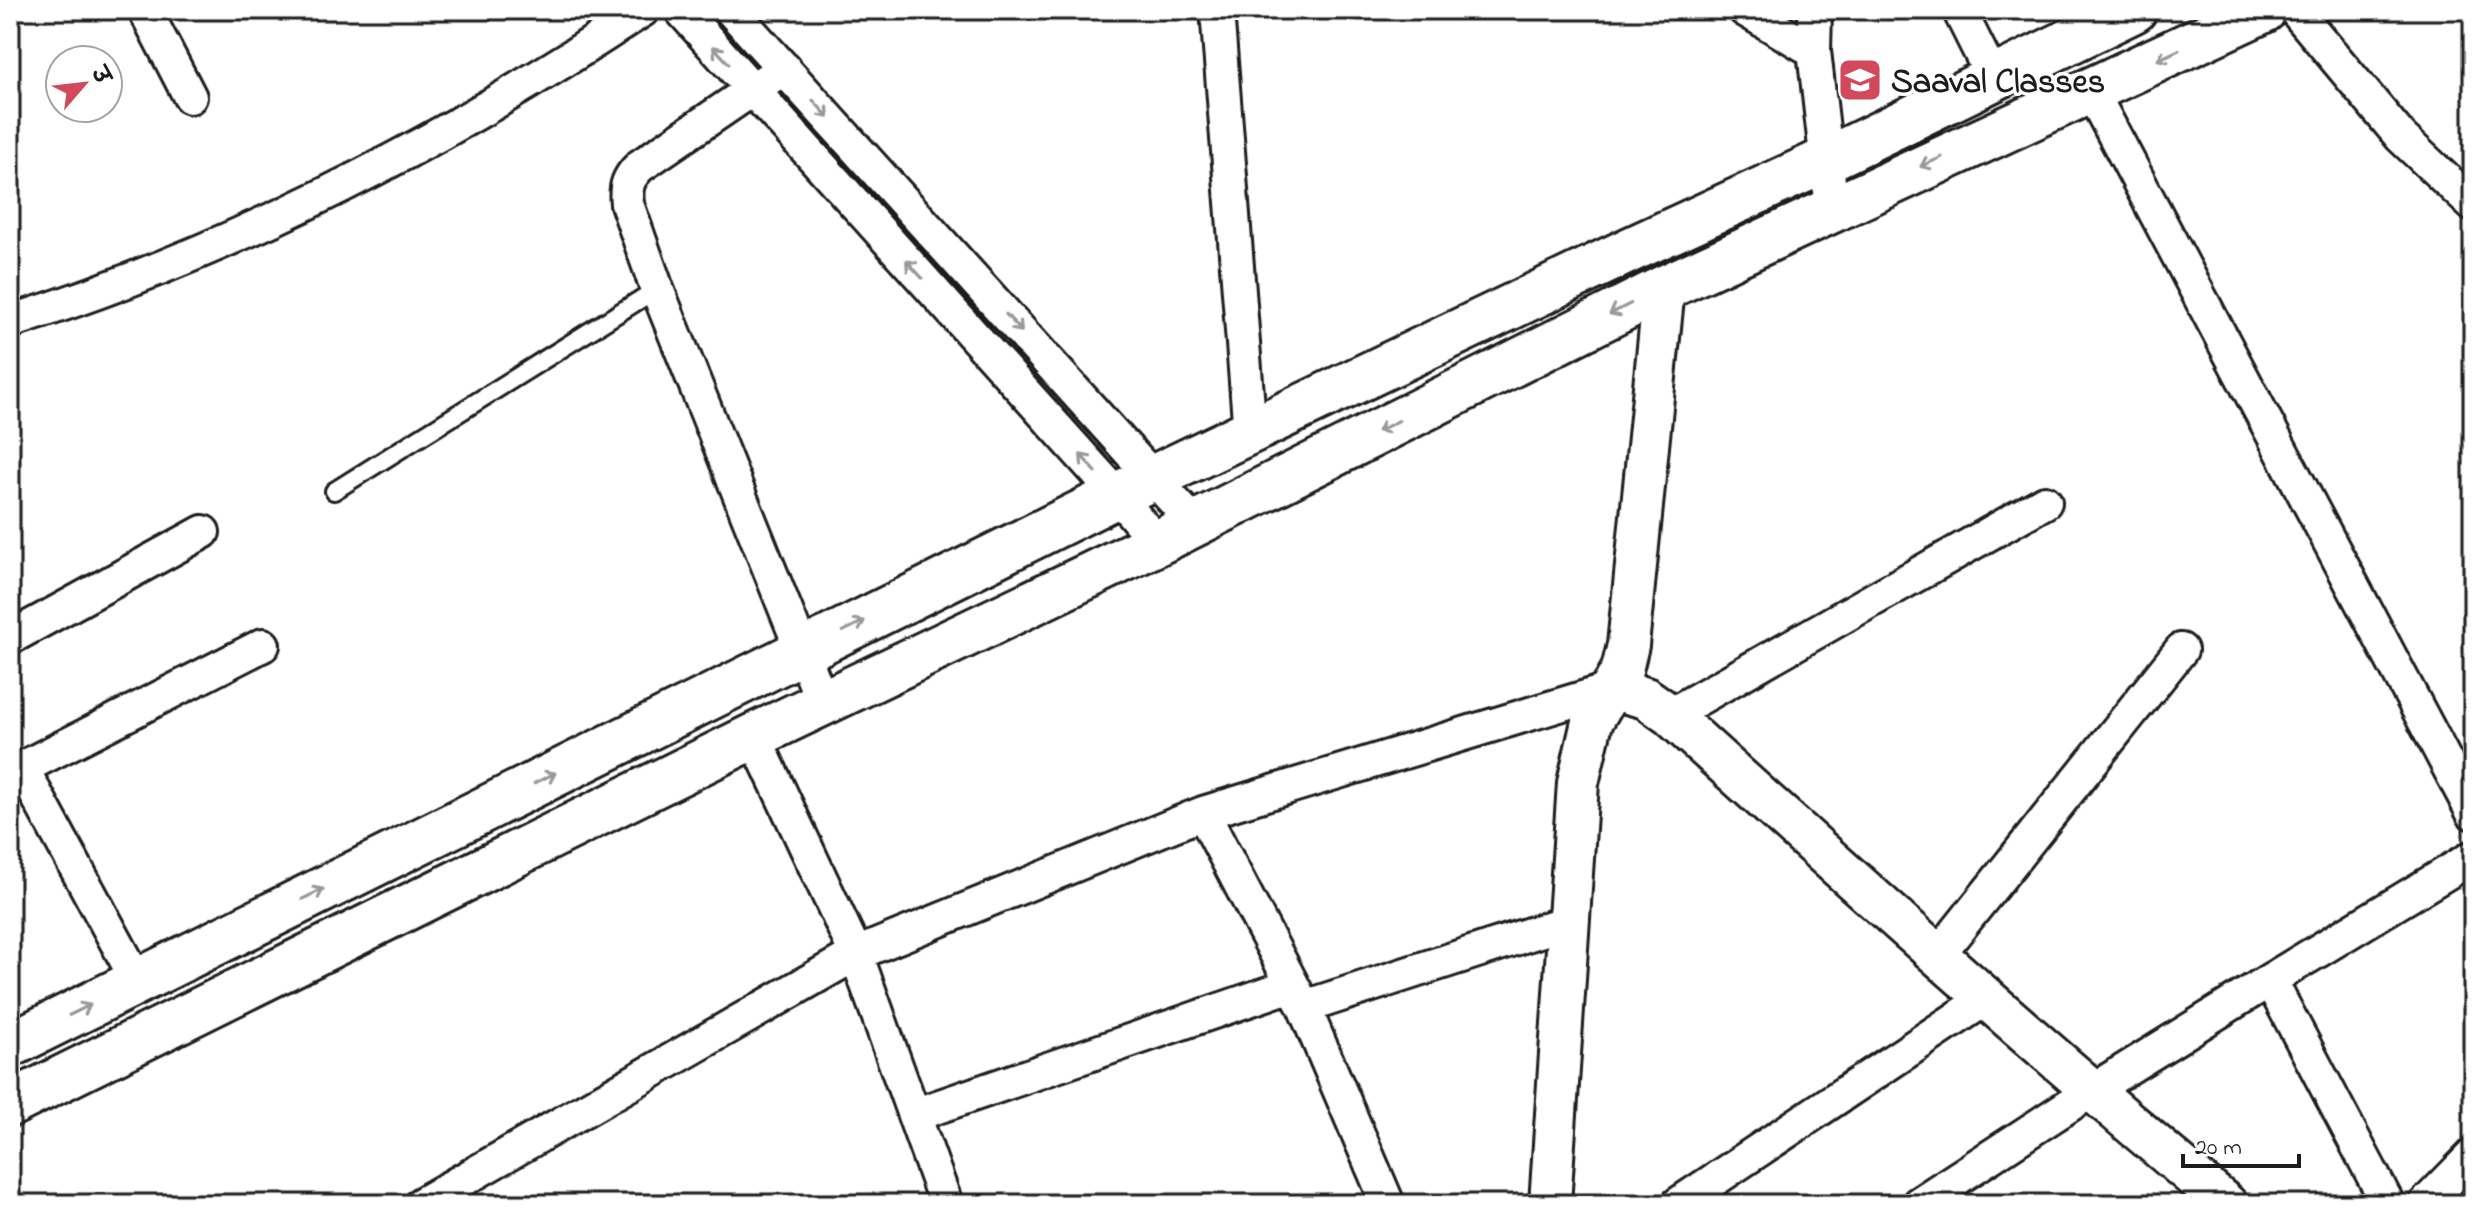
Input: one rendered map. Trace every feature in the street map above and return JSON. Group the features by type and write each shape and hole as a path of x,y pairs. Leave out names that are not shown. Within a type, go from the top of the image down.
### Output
{"main road":[{"path":"10,1045 1135,486 1826,160 2134,10"},
{"path":"10,1104 754,736 1176,533 1664,288 2091,91 2239,15"}],"street":[{"path":"145,10 190,97"},
{"path":"10,322 117,286 300,209 477,115 643,10"},
{"path":"681,10 753,91 1135,486"},
{"path":"731,10 784,68 1176,533"},
{"path":"1217,10 1250,433"},
{"path":"1745,10 1814,51"},
{"path":"1815,10 1814,51 1832,208"},
{"path":"1959,10 1993,78"},
{"path":"2295,10 2401,137 2473,205"},
{"path":"784,68 640,166 629,177 625,191 657,289 823,703"},
{"path":"2091,91 2473,813"},
{"path":"1550,1204 1578,783 1592,722 1622,670 1628,645 1664,288"},
{"path":"1670,715 2045,502"},
{"path":"10,638 203,532"},
{"path":"138,982 16,769 263,645"},
{"path":"1937,956 2181,650"},
{"path":"421,1204 856,954 1203,813 1612,689 1646,698 1670,715 1937,956 2226,1204"},
{"path":"754,736 856,954 946,1204"},
{"path":"1203,813 1298,996 1388,1204"},
{"path":"1918,1204 2091,1091 2473,857"},
{"path":"914,1115 1298,996 1570,921"},
{"path":"2270,980 2388,1204"},
{"path":"1678,1204 1987,998"},
{"path":"2425,1204 2473,1155"}],"lane":[{"path":"334,491 657,289"}],"place":[{"name":"Saaval Classes","path":"1860,80"}]}
